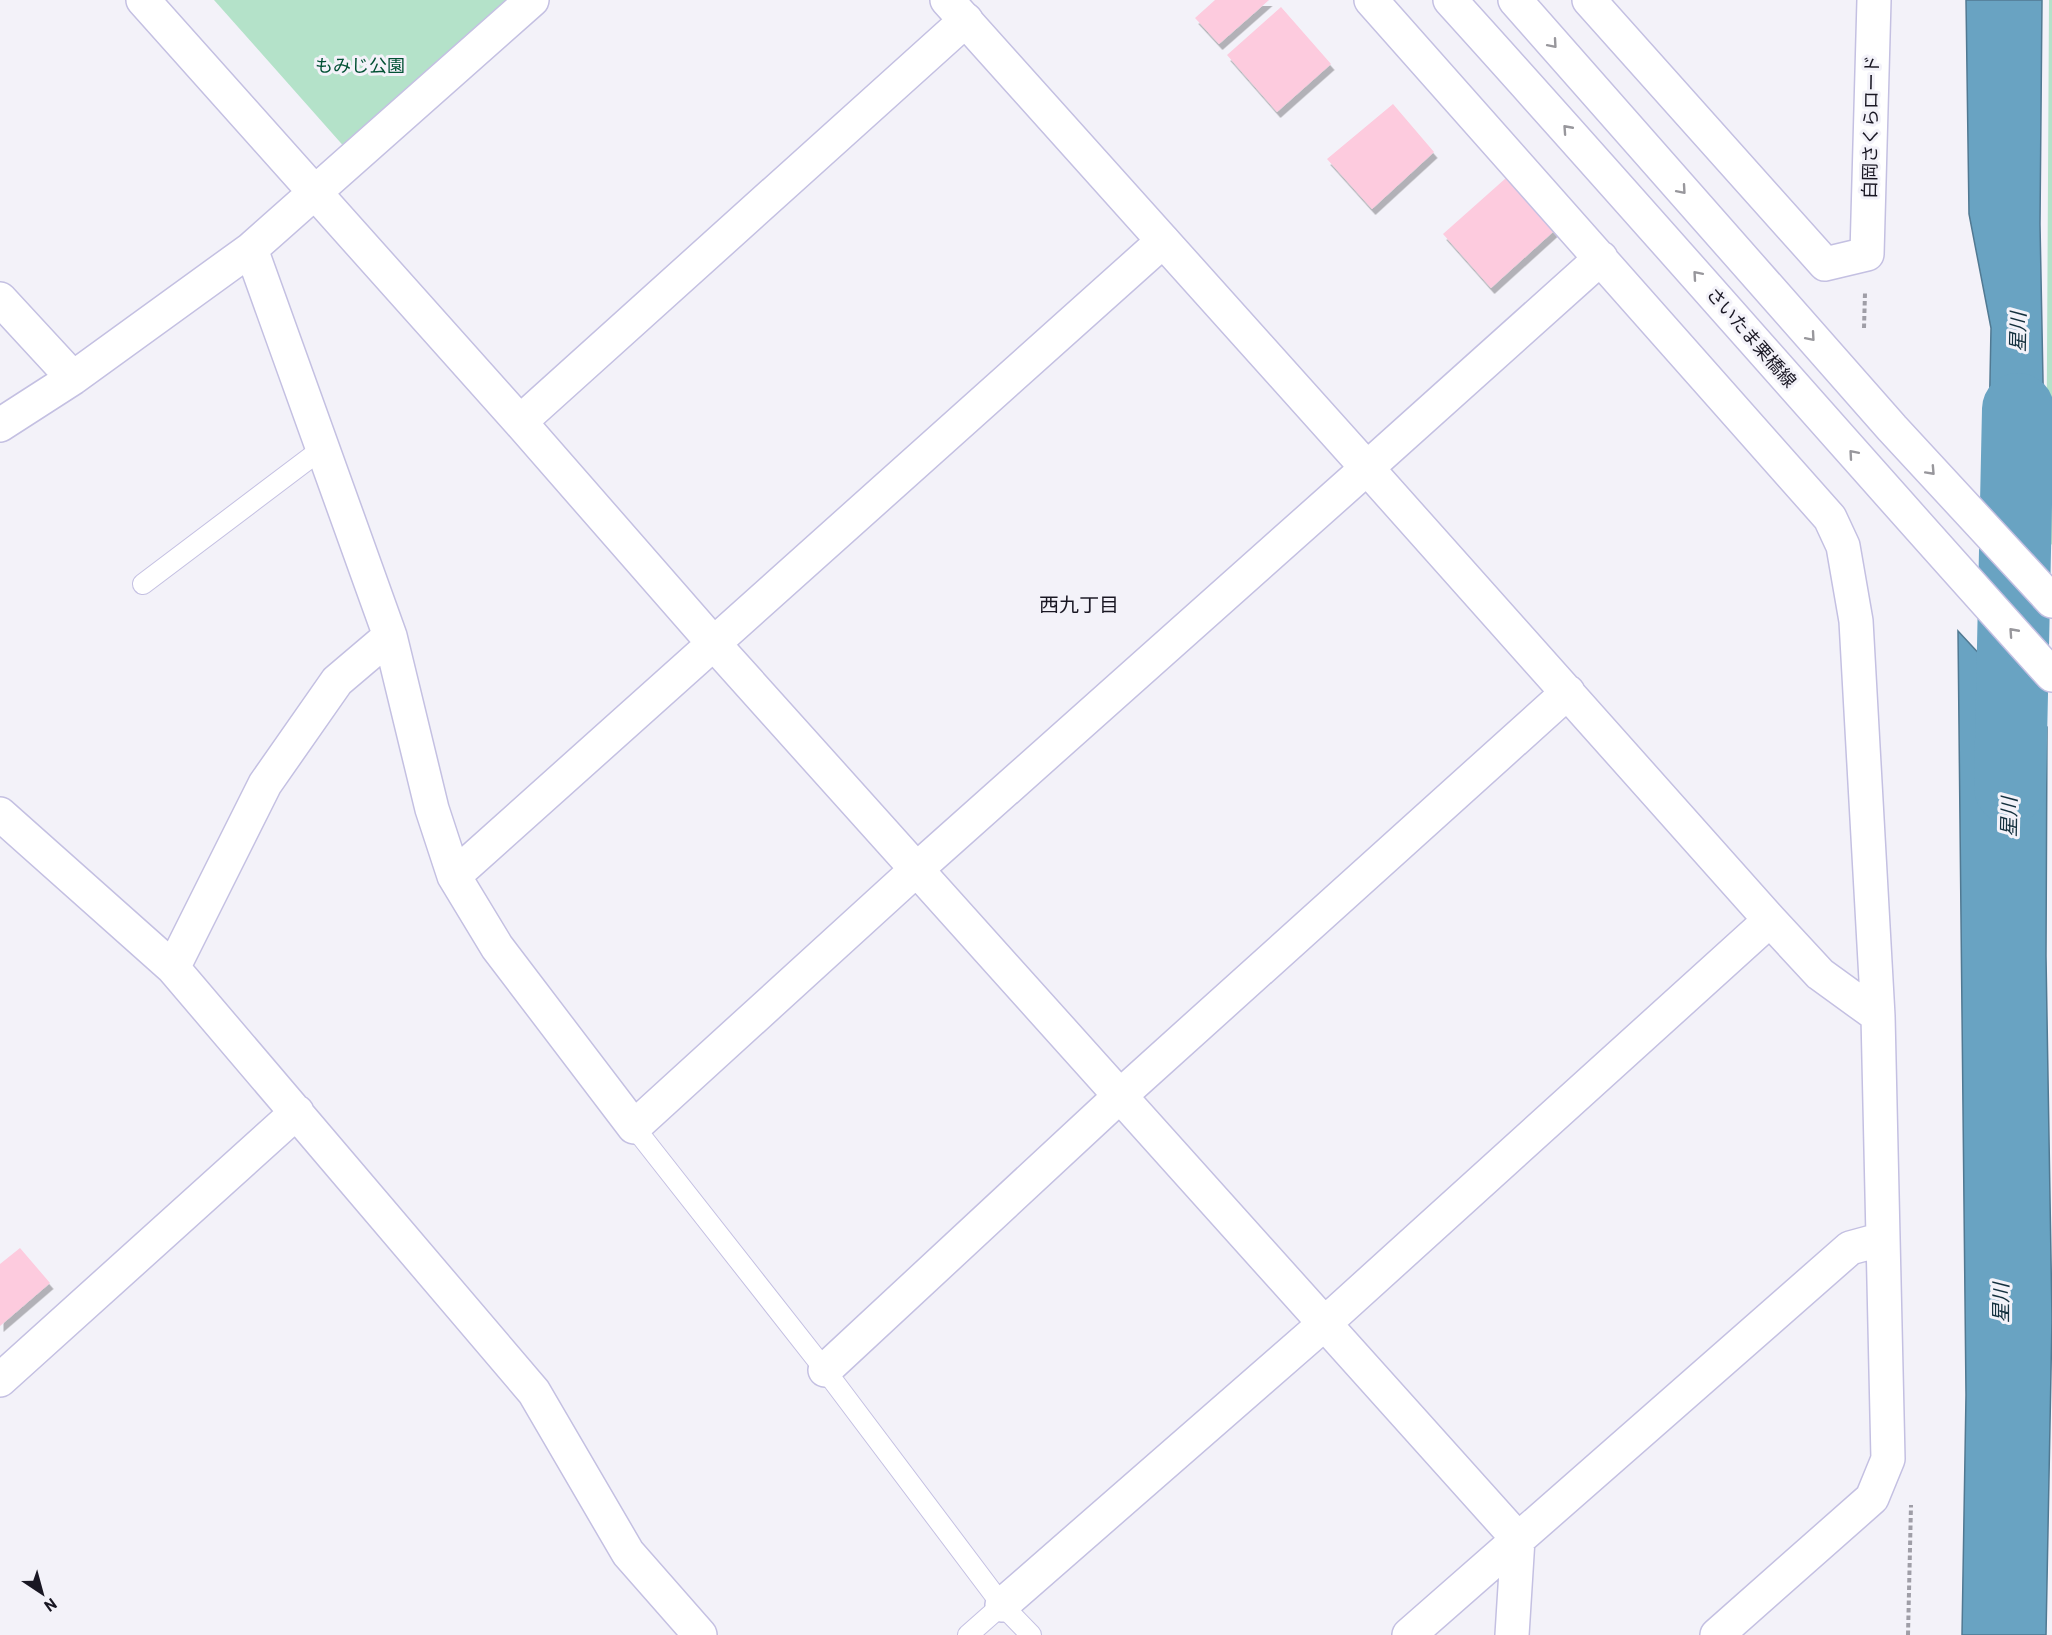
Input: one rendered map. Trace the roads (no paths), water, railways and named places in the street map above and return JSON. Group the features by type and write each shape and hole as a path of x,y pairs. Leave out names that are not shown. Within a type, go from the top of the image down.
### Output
{"street":[{"path":"142,0 520,422 715,645 1518,1539 1512,1635"},
{"path":"0,425 73,378 251,249 532,0"},
{"path":"1371,0 1830,518 1844,546 1856,621 1878,1016 1888,1459 1872,1498 1717,1635"},
{"name":"さいたま栗橋線","path":"1450,0 1635,204 1892,498 2052,675"},
{"path":"1515,0 1892,428 2052,601"},
{"name":"白岡さくらロード","path":"1589,0 1825,264 1867,254 1874,0"},
{"path":"520,422 956,10 1770,920 1820,974 1878,1016"},
{"path":"454,876 715,645 1163,241"},
{"path":"251,249 390,636 432,809 454,876 497,947 634,1127 917,869 1601,258"},
{"path":"0,299 73,378"},
{"path":"173,968 266,784 337,681 390,636"},
{"path":"825,1370 1121,1095 1568,692"},
{"path":"0,814 173,968 297,1112 534,1392 628,1552 700,1635"},
{"path":"1002,1605 1324,1324 1770,920"},
{"path":"0,1380 297,1112"},
{"path":"1409,1635 1850,1248 1882,1239"}],"lane":[{"path":"143,584 323,448"},
{"path":"634,1127 825,1370 1002,1605 1031,1635"},
{"path":"968,1635 1002,1605"}],"water":[{"path":"1966,0 2042,0 2040,224 2046,538 1988,483 1991,328 1969,214"},
{"path":"1958,631 2047,727 2046,956 2052,1319 2046,1635 1962,1635 1966,1395"}],"waterway":[{"name":"星川","path":"2010,788 2018,409"}],"district":[{"name":"西九丁目","path":"1079,604"}],"park label":[{"name":"もみじ公園","path":"360,65"}]}
